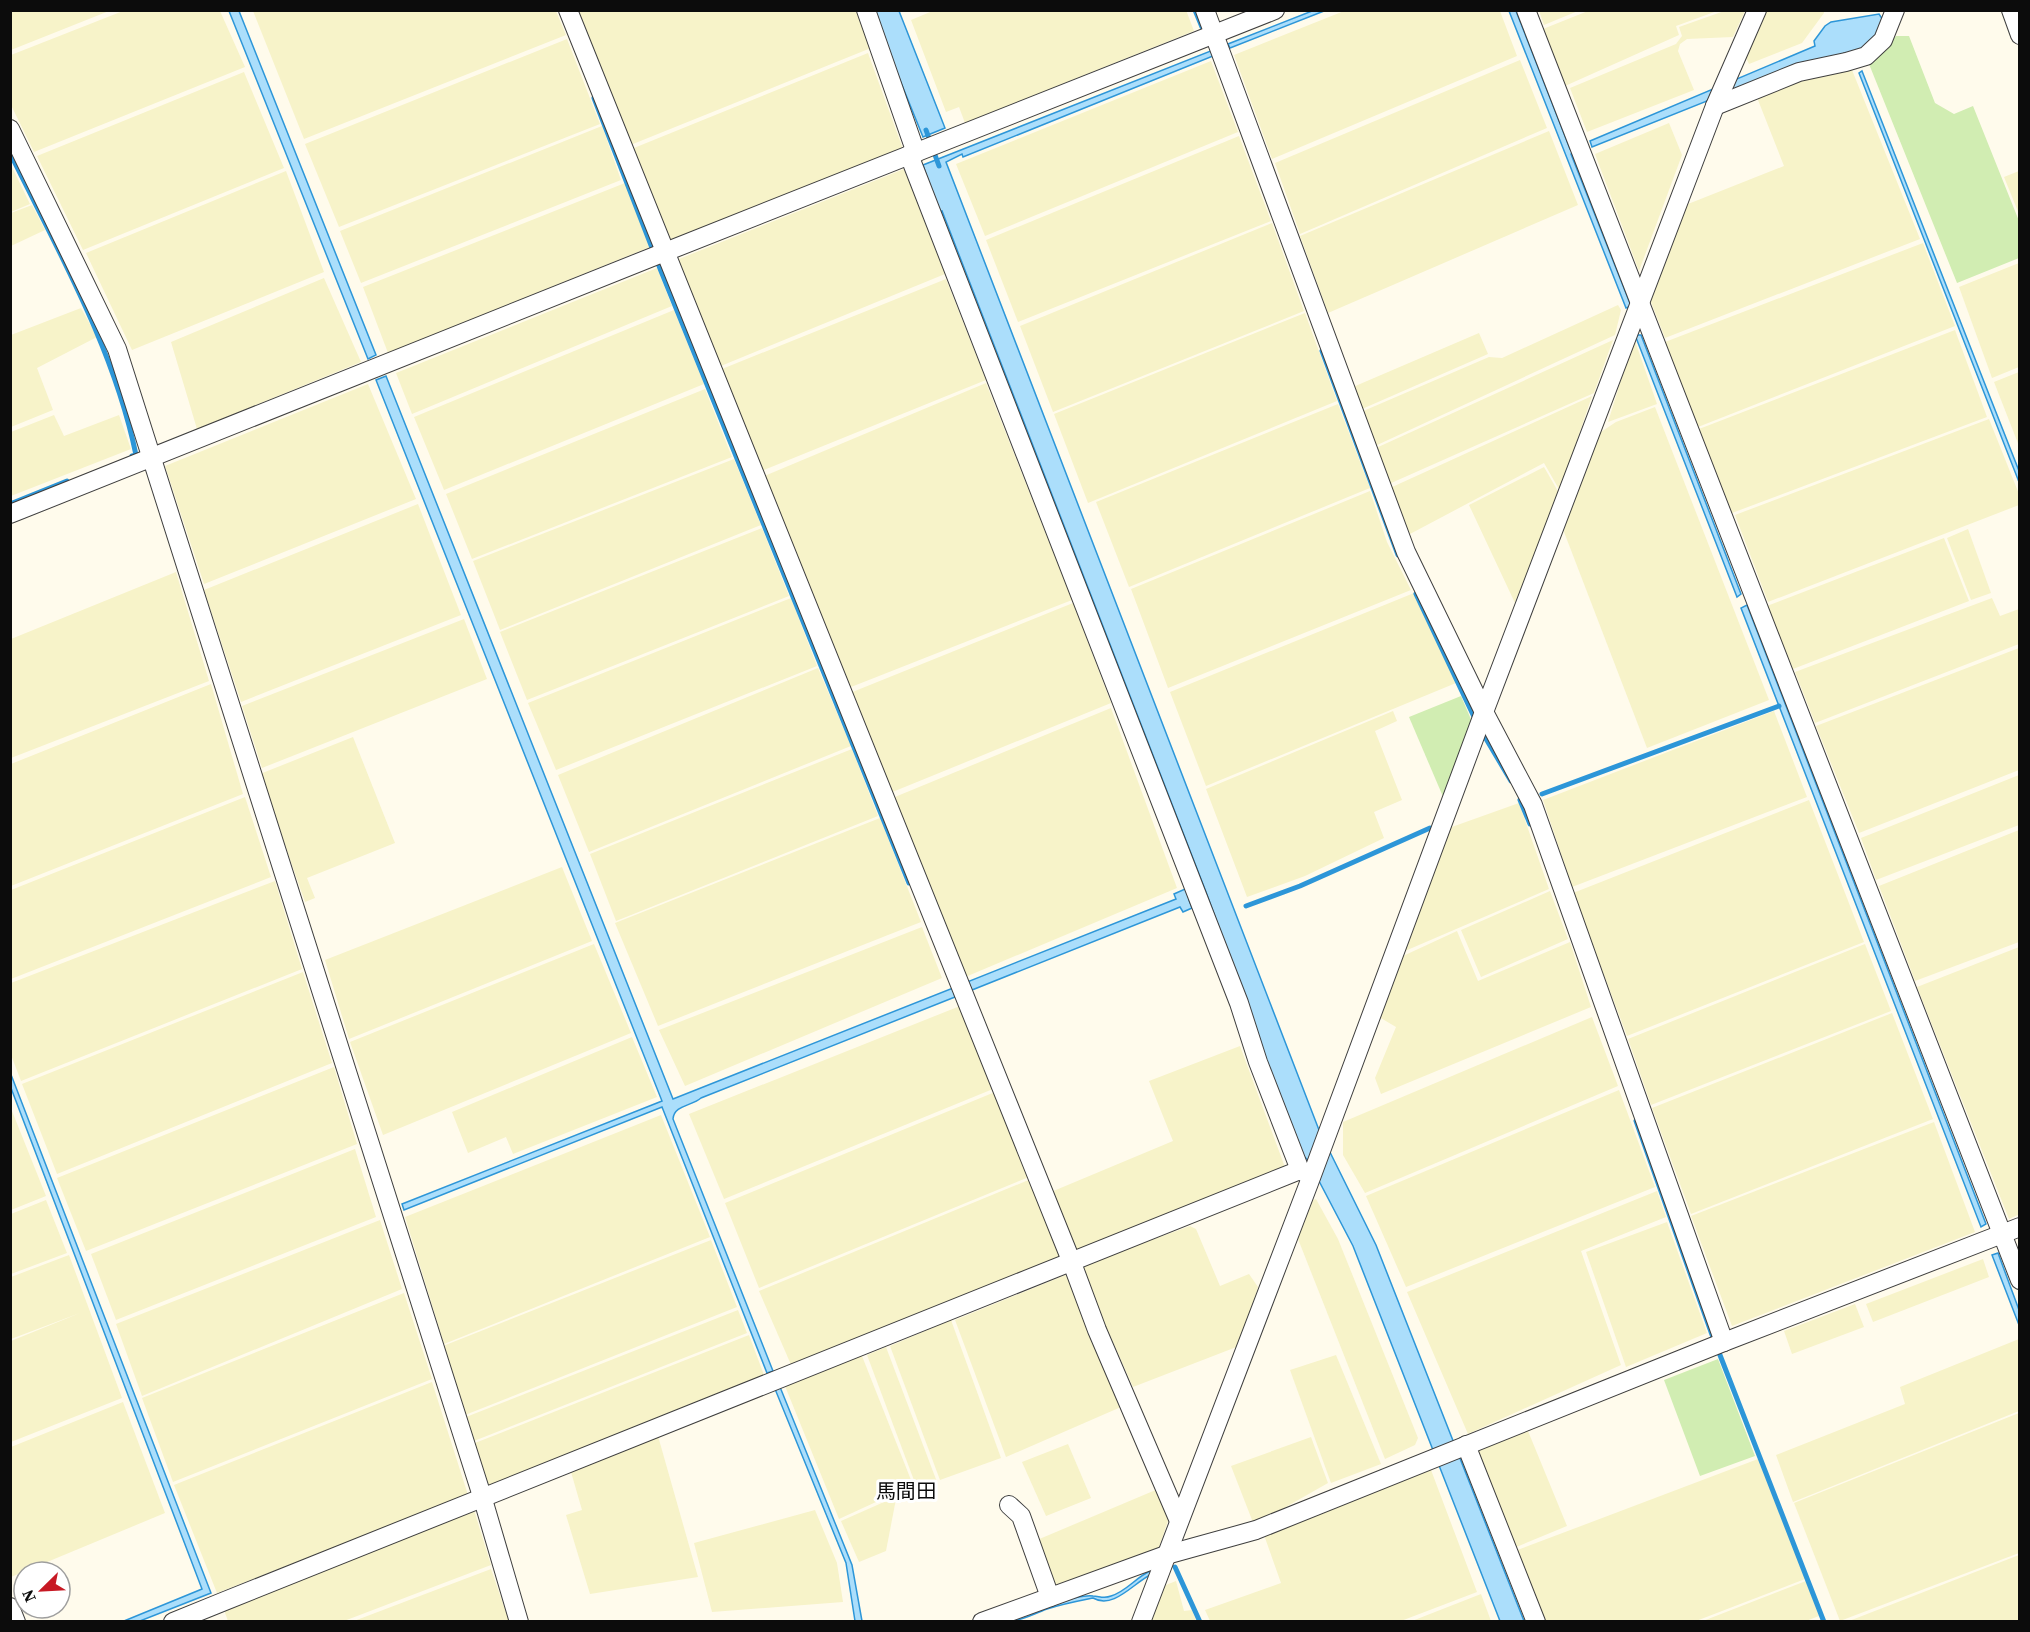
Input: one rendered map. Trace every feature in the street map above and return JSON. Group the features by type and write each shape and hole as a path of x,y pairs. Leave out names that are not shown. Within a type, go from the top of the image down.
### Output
{"street":[{"path":"568,10 1072,1263 1096,1330 1179,1521"},
{"path":"866,10 916,153 1239,1003 1258,1062 1308,1172"},
{"path":"1205,10 1406,552 1484,712 1533,805 1724,1342"},
{"path":"10,514 1275,10"},
{"path":"1526,10 2019,1280"},
{"path":"1141,1622 1308,1172 1325,1138 1484,712 1715,106 1757,10"},
{"path":"1715,106 1798,72 1866,56 1883,40 1895,10"},
{"path":"2011,10 2019,34"},
{"path":"10,129 117,349 482,1496 519,1622"},
{"path":"173,1622 482,1496 1308,1172"},
{"path":"985,1621 1166,1555 1256,1530 1724,1342 2019,1227"},
{"path":"1466,1445 1536,1622"},
{"path":"1009,1505 1021,1516 1050,1597"},
{"path":"10,1607 16,1622"}],"shaded area":[{"path":"11,10 109,10 109,11 11,50"},
{"path":"935,10 1186,10 1194,31 965,123 959,107 946,112 911,20"},
{"path":"1727,10 1745,11 1733,37 1687,39 1680,44 1678,51 1694,90 1587,132 1570,88 1676,44 1682,36 1679,27"},
{"path":"123,11 220,11 245,67 34,152 11,105 11,55"},
{"path":"253,11 556,11 566,35 304,139"},
{"path":"572,11 856,11 871,48 628,146"},
{"path":"1344,11 1500,11 1517,56 1272,159 1234,55"},
{"path":"1539,11 1578,11 1544,25"},
{"path":"1588,11 1717,11 1676,26 1679,35 1565,86 1543,29"},
{"path":"1766,11 1824,11 1824,13 1802,43 1749,64 1745,56"},
{"path":"567,39 600,124 339,227 305,144"},
{"path":"868,53 903,149 666,244 629,150"},
{"path":"1520,60 1547,128 1300,234 1275,163"},
{"path":"1211,61 1238,132 985,236 956,164"},
{"path":"1850,65 1920,239 1665,338 1649,297 1688,204 1784,166 1756,95 1798,79"},
{"path":"244,72 284,168 83,250 37,156"},
{"path":"1669,123 1682,155 1639,271 1595,154"},
{"path":"602,126 621,180 361,283 340,231"},
{"path":"1549,131 1578,205 1328,313 1300,236"},
{"path":"1239,136 1271,221 1018,322 986,240"},
{"path":"10,163 30,204 11,212 10,212"},
{"path":"904,169 945,274 716,368 674,261"},
{"path":"286,171 324,272 132,350 86,253"},
{"path":"2019,171 2019,214 2004,177"},
{"path":"625,183 650,247 388,353 363,287"},
{"path":"32,205 45,230 11,246 11,213"},
{"path":"1272,223 1304,311 1053,412 1020,326"},
{"path":"1923,243 1955,326 1698,427 1665,342"},
{"path":"2019,263 2019,367 1992,378 1959,287"},
{"path":"657,268 672,306 412,414 396,373"},
{"path":"324,278 361,362 197,429 171,342"},
{"path":"946,279 986,380 759,472 717,371"},
{"path":"1618,305 1621,310 1615,335 1375,446 1361,412 1489,357 1502,358"},
{"path":"81,308 97,337 37,368 53,410 11,427 11,335"},
{"path":"674,310 704,384 444,490 414,417"},
{"path":"1305,313 1337,401 1088,503 1054,414"},
{"path":"1955,330 1987,417 1732,513 1699,429"},
{"path":"1479,333 1488,354 1362,409 1353,387"},
{"path":"1634,338 1657,404 1608,422"},
{"path":"1613,340 1594,393 1389,484 1376,448"},
{"path":"2019,372 2019,446 1994,382"},
{"path":"986,383 1072,600 846,689 762,477"},
{"path":"368,384 416,499 204,584 165,466"},
{"path":"705,389 732,457 472,559 446,494"},
{"path":"1592,396 1560,491 1544,463 1410,534 1390,488"},
{"path":"1338,404 1370,488 1129,587 1096,502"},
{"path":"1655,407 1769,700 1647,748 1564,532 1568,509 1598,434 1616,422"},
{"path":"54,415 64,436 119,415 131,449 11,496 11,432"},
{"path":"1989,419 2019,494 2019,505 1768,602 1735,515"},
{"path":"734,459 761,525 500,630 473,561"},
{"path":"1544,467 1559,493 1515,603 1469,505"},
{"path":"1370,491 1387,542 1411,590 1168,688 1131,589"},
{"path":"418,504 461,615 241,702 204,590"},
{"path":"762,528 789,596 527,700 500,632"},
{"path":"1968,529 1991,593 1971,600 1947,538"},
{"path":"1944,538 1969,601 1793,669 1767,606"},
{"path":"176,572 209,681 11,758 11,639"},
{"path":"1414,593 1456,683 1206,786 1170,692"},
{"path":"791,598 817,666 556,770 528,703"},
{"path":"1992,598 2000,616 2019,609 2019,644 1815,723 1795,672"},
{"path":"1073,603 1111,703 890,793 850,693"},
{"path":"464,619 487,679 262,768 242,706"},
{"path":"2019,648 2019,770 1859,833 1816,726"},
{"path":"818,668 851,746 589,852 558,775"},
{"path":"211,684 243,794 11,886 11,764"},
{"path":"1111,708 1177,888 963,978 890,799"},
{"path":"1393,711 1397,721 1375,731 1402,800 1374,812 1384,838 1305,876 1247,897 1206,789"},
{"path":"1774,711 1807,797 1572,887 1543,800"},
{"path":"353,737 395,843 307,878 315,898 305,902 260,774"},
{"path":"852,749 878,816 616,921 590,854"},
{"path":"2019,775 2019,825 1876,880 1861,838"},
{"path":"245,797 271,877 11,979 11,890"},
{"path":"1809,800 1864,942 1627,1036 1573,893"},
{"path":"1519,803 1549,889 1405,951 1449,828"},
{"path":"880,818 921,922 658,1026 615,923"},
{"path":"2019,830 2019,942 1915,981 1879,886"},
{"path":"562,867 592,941 349,1039 325,960"},
{"path":"275,881 302,969 21,1081 11,1055 11,983"},
{"path":"1550,891 1568,939 1481,977 1461,930"},
{"path":"922,927 942,978 685,1086 659,1030"},
{"path":"1457,931 1478,981 1570,942 1591,1007 1381,1094 1375,1078 1396,1027 1379,1017 1403,956"},
{"path":"594,944 631,1033 383,1135 350,1042"},
{"path":"1865,944 1891,1011 1651,1105 1628,1039"},
{"path":"2019,947 2020,1214 2009,1219 1917,987"},
{"path":"303,972 332,1063 57,1174 22,1084"},
{"path":"960,1006 993,1089 724,1199 689,1114"},
{"path":"1892,1013 1933,1119 1691,1214 1652,1108"},
{"path":"1592,1017 1618,1086 1365,1193 1343,1155 1343,1122"},
{"path":"632,1037 657,1097 513,1154 506,1137 468,1153 452,1112"},
{"path":"1240,1046 1286,1170 1076,1253 1051,1192 1173,1141 1149,1081"},
{"path":"334,1067 357,1144 86,1251 57,1178"},
{"path":"1619,1090 1655,1187 1406,1287 1366,1196"},
{"path":"995,1092 1029,1177 759,1288 725,1203"},
{"path":"10,1106 46,1196 11,1210 10,1210"},
{"path":"661,1115 710,1237 444,1344 405,1217"},
{"path":"1934,1122 1975,1232 1732,1326 1691,1216"},
{"path":"355,1149 376,1217 116,1320 91,1254"},
{"path":"1031,1179 1062,1258 792,1367 759,1291"},
{"path":"1657,1191 1666,1217 1581,1251 1621,1365 1468,1434 1407,1292"},
{"path":"1316,1199 1338,1239 1418,1438 1415,1445 1385,1459 1298,1239 1307,1202"},
{"path":"46,1200 67,1253 11,1274 11,1214"},
{"path":"380,1220 402,1289 142,1396 116,1324"},
{"path":"1667,1222 1707,1333 1626,1367 1586,1252"},
{"path":"1190,1226 1196,1229 1220,1286 1249,1274 1258,1287 1239,1346 1133,1387 1105,1324 1083,1265"},
{"path":"711,1240 737,1307 465,1415 443,1346"},
{"path":"69,1255 122,1398 11,1442 11,1341 80,1313 11,1339 11,1277"},
{"path":"1983,1259 1989,1277 1873,1322 1866,1304"},
{"path":"1068,1274 1121,1407 1006,1457 955,1320"},
{"path":"404,1293 432,1379 173,1482 142,1398"},
{"path":"1855,1304 1864,1327 1792,1354 1784,1331"},
{"path":"738,1310 747,1333 474,1441 466,1417"},
{"path":"951,1320 1001,1458 940,1480 890,1346"},
{"path":"749,1335 764,1375 489,1488 475,1443"},
{"path":"2019,1339 2019,1411 1793,1502 1776,1455 1905,1404 1900,1387"},
{"path":"886,1347 937,1482 918,1491 867,1355"},
{"path":"1336,1355 1381,1464 1331,1483 1290,1370"},
{"path":"862,1356 913,1485 839,1519 785,1386"},
{"path":"432,1382 468,1495 217,1593 174,1485"},
{"path":"123,1402 165,1513 52,1560 12,1560 11,1577 11,1447"},
{"path":"2019,1413 2019,1553 1840,1621 1794,1503"},
{"path":"1528,1431 1567,1526 1514,1548 1477,1451"},
{"path":"658,1436 698,1577 590,1594 566,1515 582,1510 571,1472"},
{"path":"1311,1437 1328,1483 1254,1525 1231,1466"},
{"path":"1068,1444 1091,1498 1046,1516 1022,1462"},
{"path":"1758,1459 1805,1579 1696,1621 1543,1621 1515,1551"},
{"path":"1431,1470 1477,1592 1401,1621 1210,1621 1205,1610 1281,1583 1264,1535"},
{"path":"1158,1489 1169,1518 1158,1550 1055,1585 1037,1540"},
{"path":"893,1498 896,1499 886,1551 859,1562 841,1521"},
{"path":"474,1510 491,1565 344,1621 228,1621 224,1610"},
{"path":"815,1510 837,1563 843,1602 712,1612 694,1543"},
{"path":"2019,1555 2019,1621 1849,1621"},
{"path":"491,1569 509,1621 354,1621"},
{"path":"1176,1581 1184,1611 1192,1610 1196,1621 1150,1622 1161,1587"},
{"path":"1806,1581 1819,1616 1806,1621 1703,1621"},
{"path":"1481,1594 1491,1621 1412,1621"}],"green space":[{"path":"1896,36 1909,36 1935,103 1954,114 1973,106 2019,221 2019,258 1957,283 1869,64"},
{"path":"1461,696 1473,724 1444,799 1409,717"},
{"path":"1718,1359 1755,1456 1700,1476 1664,1380"}],"water":[{"path":"229,11 239,11 376,355 368,359"},
{"path":"872,11 899,11 945,128 923,137"},
{"path":"1312,11 1324,11 1230,48 1228,44"},
{"path":"1509,11 1516,11 1570,149 1573,149 1574,152 1571,154 1631,306 1626,308"},
{"path":"1879,14 1883,20 1871,45 1854,54 1802,63 1592,147 1590,141 1815,46 1814,41 1825,26 1831,22"},
{"path":"1213,50 1213,56 946,162 1319,1130 1376,1245 1524,1621 1500,1621 1353,1246 1308,1160 1300,1153 1206,892 942,211 938,212 923,165"},
{"path":"1862,71 2019,471 2019,482 1859,73"},
{"path":"1635,335 1641,335 1741,594 1737,597"},
{"path":"386,376 673,1099 953,988 955,997 701,1098 680,1108 674,1114 673,1119 773,1371 767,1373 662,1107 404,1210 402,1204 662,1101 376,380"},
{"path":"1747,605 1986,1224 1981,1227 1741,608"},
{"path":"1185,889 1205,895 1189,900 1192,908 1183,912 1180,907 972,990 967,982 1176,899 1174,894"},
{"path":"10,1072 211,1593 140,1621 124,1621 202,1589 11,1088"},
{"path":"1998,1253 2019,1310 2019,1325 1992,1255"},
{"path":"780,1387 852,1565 862,1621 855,1621 846,1563 775,1389"},
{"path":"1150,1571 1152,1574 1116,1598 1101,1601 1093,1598 1070,1603 1007,1622 1065,1600 1086,1596 1111,1596"}],"waterway":[{"path":"1195,10 1202,27"},
{"path":"594,98 661,271 909,883"},
{"path":"926,130 939,166"},
{"path":"10,153 65,263 99,338 126,415 136,455 132,456"},
{"path":"1322,351 1398,555"},
{"path":"10,504 67,481"},
{"path":"1416,594 1476,721"},
{"path":"1542,794 1779,706"},
{"path":"1482,732 1511,781"},
{"path":"1520,800 1530,824"},
{"path":"1246,906 1300,886 1430,828"},
{"path":"1636,1121 1711,1332 1824,1622"},
{"path":"1175,1567 1200,1622"}],"district":[{"name":"馬間田","path":"906,1491"}]}
